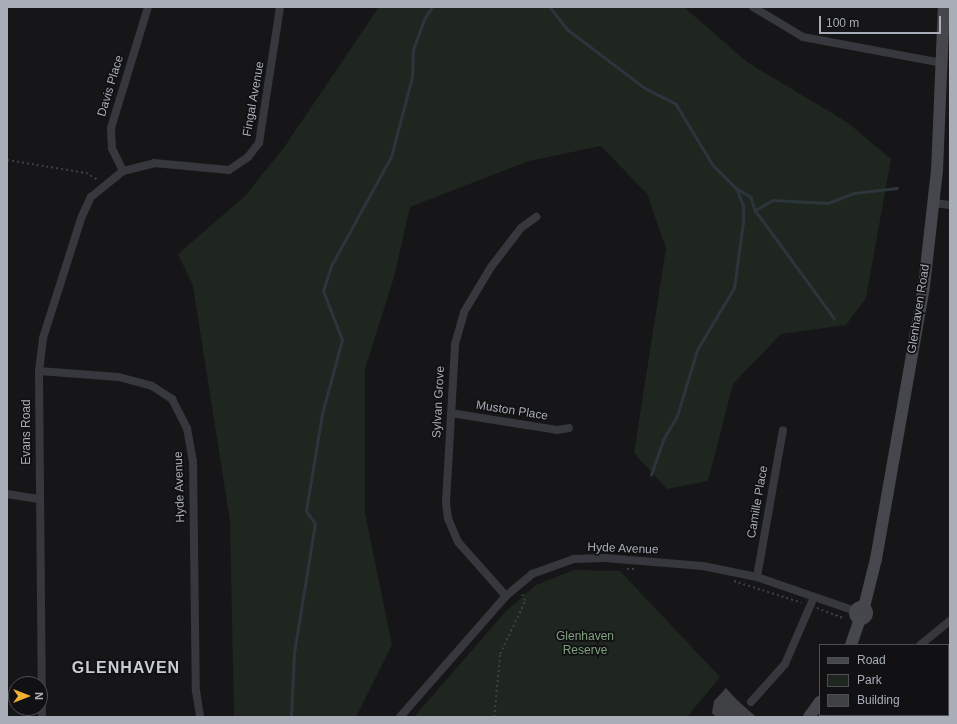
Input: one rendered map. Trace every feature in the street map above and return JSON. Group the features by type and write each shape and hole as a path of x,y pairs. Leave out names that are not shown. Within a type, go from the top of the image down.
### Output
{"main road":[{"name":"Glenhaven Road","path":"851,644 893,468 924,286 934,203 944,7"},
{"path":"809,717 819,703"}],"street":[{"name":"Davis Place","path":"123,170 112,148 111,128 148,7"},
{"name":"Fingal Avenue","path":"123,170 154,163 203,170 229,170 248,157 259,143 280,7"},
{"path":"753,7 803,37 942,63"},
{"name":"Evans Road","path":"42,717 38,372 43,338 82,216 91,197 123,170"},
{"path":"934,203 950,204"},
{"name":"Sylvan Grove","path":"506,596 458,542 448,519 446,502 455,344 464,312 507,244 536,217"},
{"name":"Hyde Avenue","path":"38,372 119,377 152,386 172,399 187,428 193,461 196,691 200,717"},
{"name":"Muston Place","path":"451,413 557,430 569,428"},
{"name":"Camille Place","path":"757,577 783,430"},
{"path":"7,494 39,499"},
{"name":"Hyde Avenue","path":"400,717 506,596 518,585 552,565 606,558 703,566 757,577 860,612"},
{"path":"751,702 785,664 814,597"},
{"path":"921,644 950,621"}],"path":[{"path":"7,160 86,174 104,186"},
{"path":"627,569 640,570"},
{"path":"726,579 811,606 845,619"},
{"path":"494,717 500,654 525,601 518,585"}],"green space":[{"path":"379,7 684,7 747,62 847,122 891,159 866,298 846,325 781,334 733,384 708,481 667,489 634,453 666,248 647,194 601,146 529,161 410,207 394,277 365,369 365,513 392,645 356,717 234,717 230,521 193,286 178,254 245,196 285,146"},
{"name":"Glenhaven Reserve","path":"574,570 620,571 720,677 687,717 414,717 506,611 536,585"}],"building":[{"path":"726,688 756,717 716,717 712,713 714,701"}],"waterway":[{"path":"291,717 294,653 315,524 306,511 322,414 342,340 323,291 331,266 391,157 412,77 413,50 424,19 432,7"},
{"path":"550,7 567,29 645,88 676,104 713,165 736,188 751,197 755,210 834,318"},
{"path":"651,475 663,440 677,416 697,350 734,288 743,222 743,206 736,188"},
{"path":"755,210 773,200 828,203 854,193 897,188"}],"district":[{"name":"GLENHAVEN","path":"126,668"}]}
